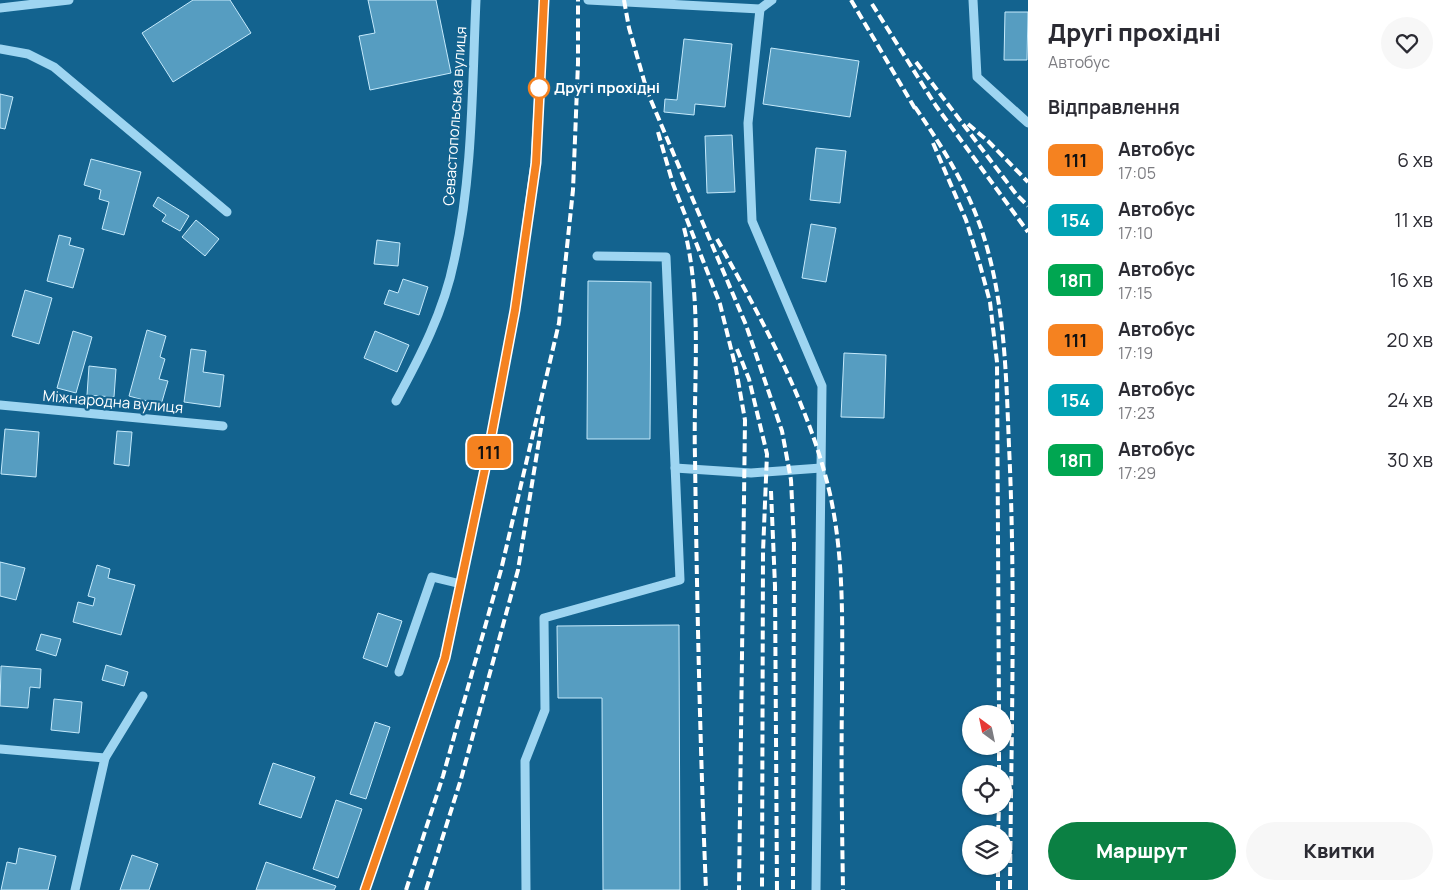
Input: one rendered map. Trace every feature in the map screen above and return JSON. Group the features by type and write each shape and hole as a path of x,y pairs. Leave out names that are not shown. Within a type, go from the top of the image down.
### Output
{"street":[{"path":"0,8 69,0"},
{"name":"Севастопольська вулиця","path":"396,401 427,346 454,262 467,177 476,0"},
{"path":"365,890 445,658 486,464 515,310 536,163 544,0"},
{"path":"588,0 760,9 772,0"},
{"path":"973,0 977,76 1028,123"},
{"path":"760,9 748,124 752,220 822,386 816,890"},
{"path":"0,49 28,54 54,68 227,212"},
{"path":"526,890 525,761 545,710 544,618 680,580 666,257 596,256"},
{"name":"Міжнародна вулиця","path":"0,405 223,426"},
{"path":"675,468 751,473 821,468"},
{"path":"399,672 432,578 461,584"},
{"path":"75,890 105,758 143,696"},
{"path":"0,749 105,758"}],"building":[{"path":"193,0 230,0 251,33 173,82 142,33"},
{"path":"368,0 436,0 451,73 370,90 359,36 375,33"},
{"path":"1005,12 1028,12 1027,60 1004,60"},
{"path":"684,39 732,44 725,107 695,104 694,115 664,112 665,99 677,100"},
{"path":"771,48 859,61 850,117 763,104"},
{"path":"0,94 13,97 5,129 0,128"},
{"path":"732,135 735,192 707,193 705,136"},
{"path":"816,148 846,151 840,203 810,200"},
{"path":"91,159 141,172 124,235 102,229 109,202 99,199 101,190 84,185"},
{"path":"158,197 189,216 180,231 162,221 166,215 153,206"},
{"path":"196,220 219,239 205,256 182,237"},
{"path":"811,224 836,228 826,282 802,278"},
{"path":"59,235 71,238 69,245 84,249 73,288 47,281"},
{"path":"377,240 400,243 398,266 374,264"},
{"path":"403,279 428,287 419,315 384,304 389,290 398,293"},
{"path":"588,281 651,282 650,439 587,439"},
{"path":"25,290 52,298 39,344 12,336"},
{"path":"147,330 166,336 160,357 165,359 159,379 168,381 161,405 129,396"},
{"path":"73,331 92,337 76,393 57,388"},
{"path":"375,331 409,345 397,372 364,358"},
{"path":"191,349 206,351 203,372 224,375 220,407 184,402"},
{"path":"844,353 886,355 884,418 841,417"},
{"path":"89,366 116,369 114,397 87,395"},
{"path":"5,429 39,432 36,477 1,474"},
{"path":"117,431 132,432 129,466 114,464"},
{"path":"0,562 25,568 16,600 0,596"},
{"path":"97,565 110,569 108,578 135,585 121,635 73,622 78,602 93,606 95,598 88,596"},
{"path":"378,613 402,621 387,667 363,658"},
{"path":"679,625 680,890 603,890 602,698 558,698 557,626"},
{"path":"41,634 61,639 56,656 36,650"},
{"path":"106,665 128,672 124,686 102,680"},
{"path":"1,666 41,669 40,688 30,687 28,708 0,706"},
{"path":"54,699 82,702 79,733 51,730"},
{"path":"375,722 390,727 366,799 350,794"},
{"path":"273,763 315,777 301,818 259,804"},
{"path":"336,800 362,809 338,878 313,869"},
{"path":"19,848 56,856 48,890 1,890 7,862 16,864"},
{"path":"132,855 158,864 149,890 120,890"},
{"path":"266,862 336,886 334,890 256,890"}],"railway":[{"path":"406,890 443,776 501,570 559,323 573,190 578,63 578,0"},
{"path":"624,0 629,28 647,91 746,325 782,431 791,480 794,542 793,890"},
{"path":"851,0 917,112"},
{"path":"872,4 936,106 1028,232"},
{"path":"916,62 1016,194 1028,206"},
{"path":"915,107 953,167 976,214 990,257 1000,311 1007,392 1012,557 1010,890"},
{"path":"968,124 988,141 1028,182"},
{"path":"658,132 673,184 720,304 736,369 745,420 739,890"},
{"path":"933,143 966,220 990,302 997,362 999,705"},
{"path":"684,228 693,284 696,342 697,566 706,890"},
{"path":"717,239 767,331 797,395 810,427 830,494 838,545 842,597 843,890"},
{"path":"737,349 749,379 767,454 763,552 762,890"},
{"path":"426,890 461,779 518,570 543,416"},
{"path":"771,491 775,586 777,890"},
{"path":"999,755 999,765"},
{"path":"998,825 999,815"},
{"path":"998,875 998,890"}],"bus line":[{"name":"111","path":"365,890 445,658 486,464 515,310 536,163 544,0"}],"place":[{"name":"Другі прохідні","path":"539,88"}]}
